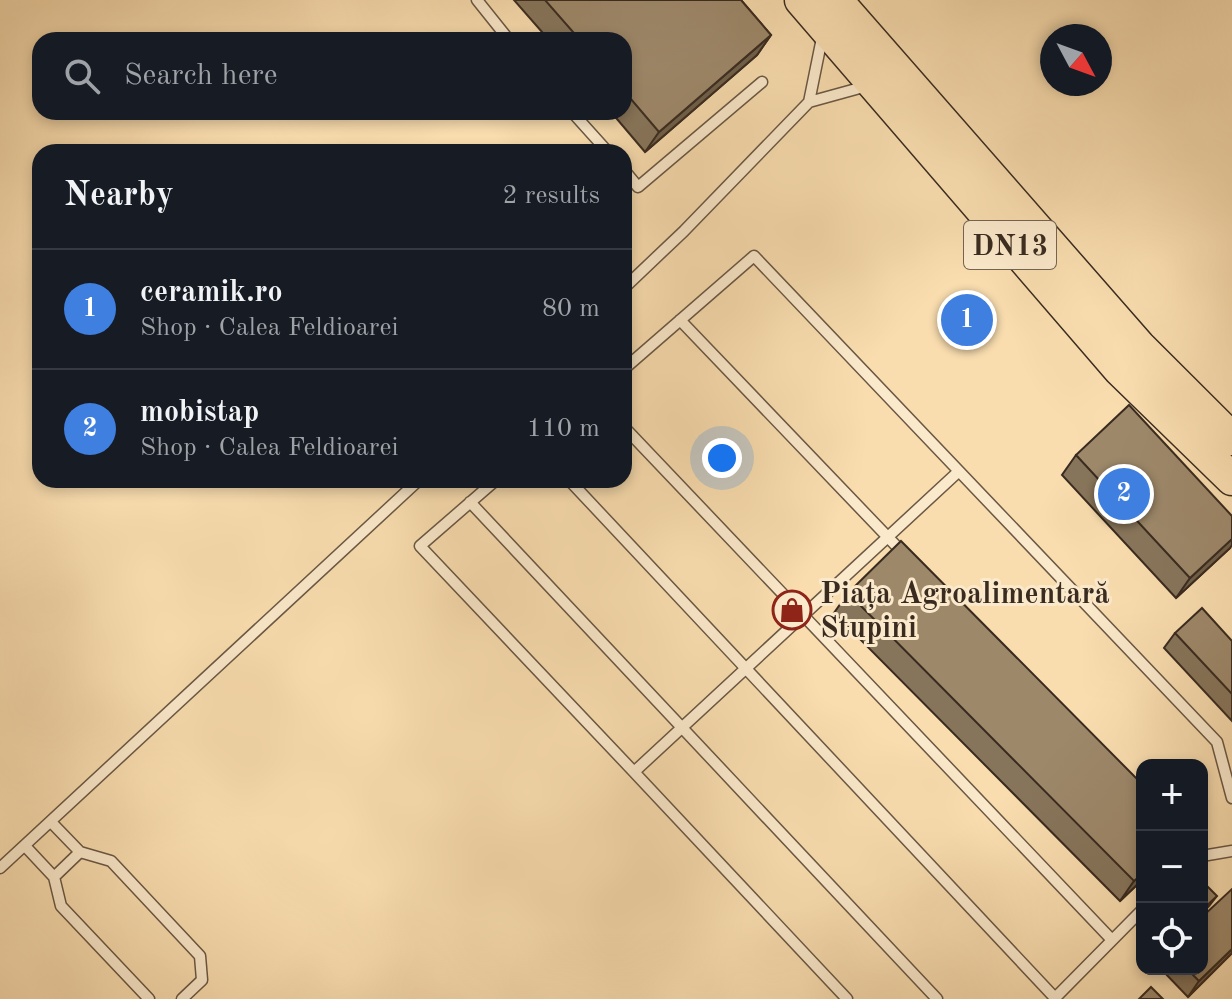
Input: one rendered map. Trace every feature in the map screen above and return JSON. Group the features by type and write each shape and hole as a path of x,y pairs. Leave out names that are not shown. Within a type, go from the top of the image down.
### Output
{"main road":[{"name":"DN13","path":"801,0 830,13 1139,346 1232,439"},
{"name":"DN13","path":"830,13 873,85 1120,370 1232,479"}],"lane":[{"path":"477,0 503,32"},
{"path":"632,280 809,102 830,13"},
{"path":"632,180 638,187 762,82"},
{"path":"809,102 873,85"},
{"path":"579,120 601,144"},
{"path":"632,362 754,256 1217,742 1232,798"},
{"path":"680,320 909,559"},
{"path":"632,435 1112,940"},
{"path":"634,772 958,472"},
{"path":"0,868 410,488"},
{"path":"487,488 420,546 847,999"},
{"path":"576,488 1054,999 1136,916"},
{"path":"470,502 937,999"},
{"path":"51,822 80,852 111,861 200,956 202,980 182,999"},
{"path":"25,846 54,877 61,906 149,999"},
{"path":"1208,855 1232,851"},
{"path":"54,877 80,852"}],"building":[{"path":"545,0 741,0 771,35 659,132 632,100 632,32 573,32"},
{"path":"1129,405 1232,516 1232,539 1190,578 1076,455"},
{"path":"901,541 1136,778 1136,879 1134,881 848,593"},
{"path":"1202,608 1232,641 1232,694 1175,633"},
{"path":"1208,887 1217,896 1208,904"},
{"path":"1232,889 1232,949 1208,972 1208,911"},
{"path":"1151,987 1163,999 1139,999"}],"place":[{"name":"ceramik.ro","path":"967,320"},
{"name":"mobistap","path":"1124,494"},
{"name":"Piața Agroalimentară Stupini","path":"792,610"}]}
